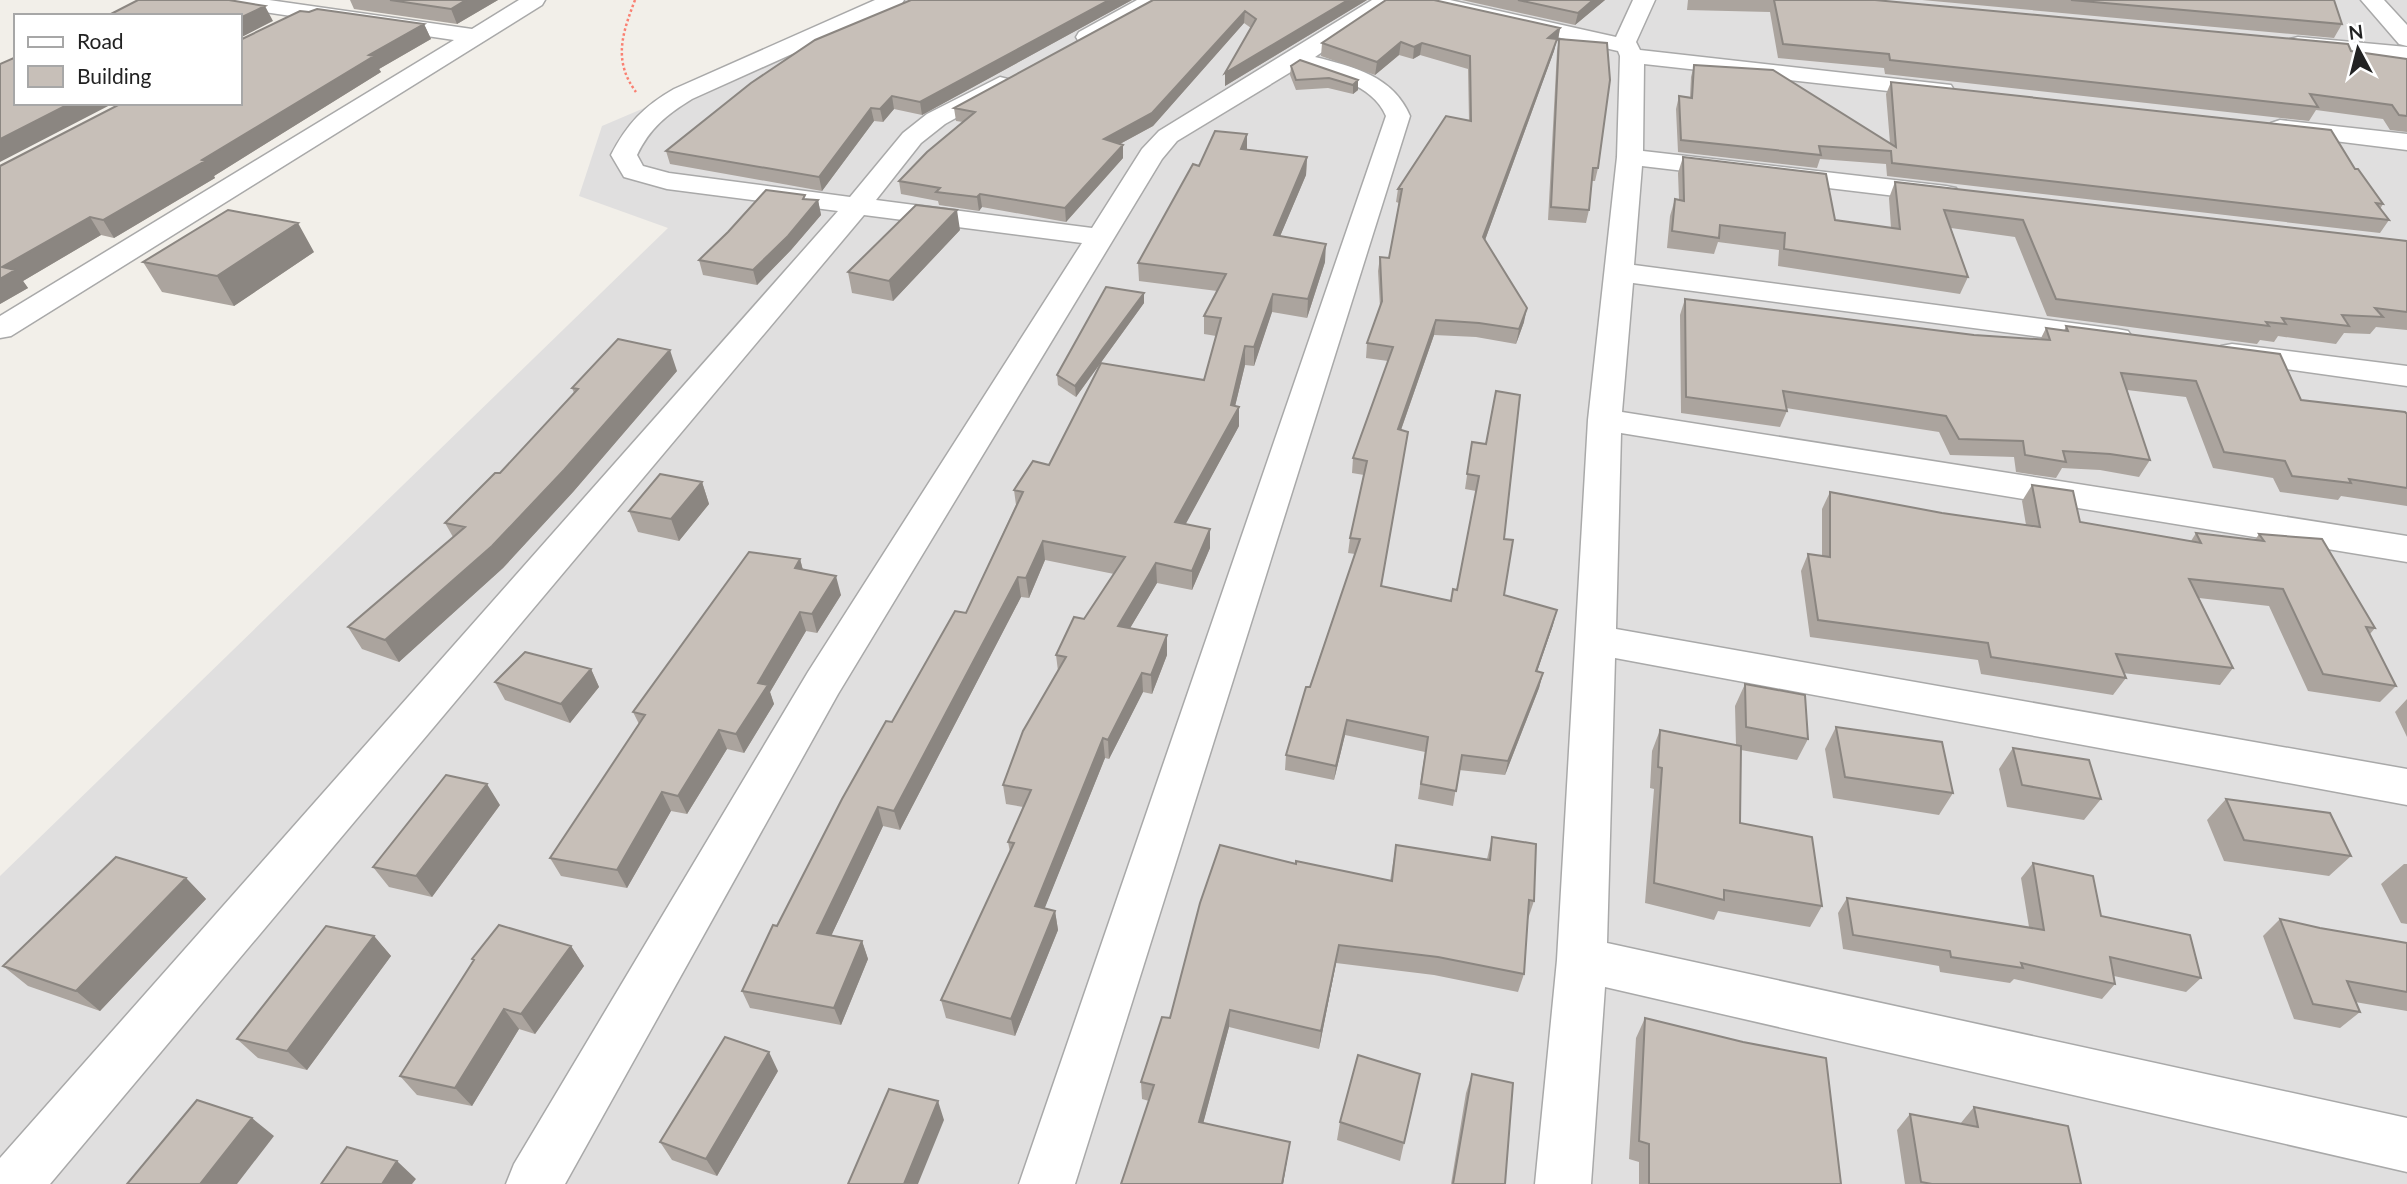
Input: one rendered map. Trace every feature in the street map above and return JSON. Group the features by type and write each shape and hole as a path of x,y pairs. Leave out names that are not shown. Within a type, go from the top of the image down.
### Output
{"street":[{"path":"223,0 475,36"},
{"path":"276,31 334,0"},
{"path":"0,329 534,0"},
{"path":"893,0 683,94 653,111 636,128 624,155 633,172 667,181 1099,237"},
{"path":"14,1184 858,205 912,138 936,119 1153,0"},
{"path":"534,1184 823,683 1151,155 1168,136 1296,59 1387,0"},
{"path":"1421,0 1630,51 1964,93"},
{"path":"1563,1184 1582,960 1605,420 1630,156 1630,51 1626,36 1644,0"},
{"path":"2372,0 2407,39"},
{"path":"2282,42 2407,54"},
{"path":"1047,1184 1398,116 1391,98 1371,83 1296,59"},
{"path":"2255,125 2407,142"},
{"path":"1630,156 1977,198"},
{"path":"1618,272 2144,341"},
{"path":"2199,348 2407,376"},
{"path":"1605,420 2407,549"},
{"path":"1595,640 2407,788"},
{"path":"1582,960 2407,1145"}],"path":[{"path":"635,0 619,44 624,79 653,111"}],"shaded area":[{"path":"898,0 2407,0 2407,1184 0,1184 0,876 668,228 579,196 602,126"}],"building":[{"path":"138,0 229,0 265,6 242,17 242,14 111,14"},
{"path":"390,0 466,0 451,9"},
{"path":"911,0 1109,0 920,102 892,96 880,109 871,108 819,177 666,151 751,83 815,40"},
{"path":"1153,0 1348,0 1225,73 1256,19 1245,11 1152,113 1104,139 1123,145 1065,208 980,194 977,197 936,192 940,188 899,181 927,152 975,112 954,108"},
{"path":"1386,0 1434,0 1560,28 1548,38 1557,39 1483,237 1527,308 1519,329 1436,320 1398,429 1408,432 1381,586 1451,601 1453,589 1457,590 1479,476 1467,474 1472,442 1486,444 1496,391 1520,395 1504,539 1513,540 1504,595 1557,610 1536,671 1543,673 1508,761 1462,755 1456,791 1421,784 1428,737 1347,720 1336,766 1286,755 1306,687 1310,687 1360,539 1350,538 1367,461 1353,458 1393,347 1367,343 1382,301 1380,257 1389,258 1402,189 1398,189 1446,116 1471,121 1470,56 1422,43 1414,47 1401,42 1377,62 1322,43"},
{"path":"1518,0 1593,0 1578,13"},
{"path":"1774,0 1875,0 2348,44 2351,51 2407,59 2407,116 2399,115 2392,105 2310,94 2318,107 1890,60 1889,54 1783,44"},
{"path":"2071,0 2334,0 2342,24"},
{"path":"317,9 424,24 369,55 374,56 202,160 205,161 103,220 90,217 2,267 15,270 0,279 0,166 118,105 242,105 242,39 300,11"},
{"path":"1559,39 1607,43 1610,80 1598,168 1593,168 1589,210 1551,207"},
{"path":"14,58 14,105 67,105 0,139 0,64"},
{"path":"1300,60 1358,80 1353,85 1329,78 1296,80 1291,66"},
{"path":"1694,65 1773,70 1896,147 1891,82 2331,130 2355,169 2358,169 2383,204 2376,203 2389,220 1892,163 1891,151 1819,146 1821,155 1681,140 1679,96 1692,98"},
{"path":"1215,131 1247,134 1241,149 1307,157 1274,235 1326,244 1308,299 1273,294 1254,347 1245,346 1231,405 1239,407 1175,522 1210,529 1192,571 1156,563 1118,626 1167,635 1151,675 1142,673 1108,740 1103,738 1035,906 1055,911 1011,1019 941,1000 1014,843 1008,842 1031,790 1003,785 1023,731 1066,657 1056,655 1074,617 1084,619 1125,557 1043,541 1026,578 1018,577 894,811 878,807 817,933 862,941 834,1008 742,991 773,925 777,926 842,799 886,721 892,722 955,611 966,613 1023,492 1014,490 1033,461 1049,465 1101,363 1204,380 1221,318 1204,316 1226,274 1138,263 1193,164 1199,166"},
{"path":"1683,157 1826,174 1835,220 1900,229 1895,182 2407,241 2407,312 2375,308 2383,317 2342,315 2349,326 2282,318 2286,324 2266,322 2269,326 2056,299 2023,220 1944,210 1968,277 1784,249 1785,233 1720,225 1719,238 1672,231 1675,199 1684,201"},
{"path":"766,190 805,195 803,199 818,200 788,236 753,270 699,260 728,232"},
{"path":"916,205 957,210 889,281 848,272"},
{"path":"228,210 298,223 217,276 143,262"},
{"path":"1106,287 1144,293 1075,386 1057,375"},
{"path":"1685,299 1974,335 2050,340 2046,328 2068,331 2066,326 2280,354 2301,400 2407,414 2407,488 2349,479 2351,483 2292,476 2285,461 2224,452 2196,381 2121,373 2150,460 2063,451 2066,462 2025,455 2023,441 1959,439 1946,416 1783,391 1787,411 1686,397"},
{"path":"618,339 670,350 564,470 492,546 385,640 348,627 465,527 445,523 495,473 500,473 578,389 572,388"},
{"path":"660,474 702,482 671,519 629,511"},
{"path":"2032,485 2073,491 2080,522 2201,543 2196,533 2264,541 2259,534 2322,539 2375,628 2366,627 2396,686 2323,674 2283,589 2189,579 2233,668 2116,654 2126,678 1991,657 1988,643 1818,620 1808,554 1830,557 1830,492 1942,513 2040,527"},
{"path":"749,552 800,559 795,568 836,576 812,614 800,612 758,683 768,685 736,734 719,730 678,796 662,792 617,870 550,858 645,715 633,712"},
{"path":"525,652 591,669 561,704 495,682"},
{"path":"1745,684 1805,695 1808,739 1746,727"},
{"path":"1836,727 1942,742 1953,793 1845,777"},
{"path":"1660,730 1741,746 1740,823 1812,837 1822,906 1724,890 1724,900 1654,883 1662,768 1658,767"},
{"path":"2013,748 2089,760 2101,799 2022,785"},
{"path":"446,775 487,784 416,876 373,867"},
{"path":"2226,799 2330,813 2351,856 2244,840"},
{"path":"1492,837 1536,844 1534,901 1529,900 1524,974 1438,957 1339,945 1321,1031 1230,1010 1199,1122 1290,1142 1282,1184 1121,1184 1154,1085 1141,1082 1162,1017 1170,1018 1200,903 1220,845 1296,864 1296,861 1392,881 1396,845 1490,860"},
{"path":"116,857 186,878 76,991 3,966"},
{"path":"2033,863 2093,876 2101,916 2190,935 2201,978 2110,957 2115,984 2021,963 2023,968 1951,957 1950,951 1853,935 1847,898 2044,930"},
{"path":"2280,919 2407,943 2407,992 2347,981 2360,1012 2313,1004"},
{"path":"499,925 571,946 521,1014 504,1009 455,1088 400,1076 474,960 472,959"},
{"path":"326,926 374,936 287,1051 237,1039"},
{"path":"1645,1018 1743,1042 1826,1058 1841,1184 1649,1184 1649,1144 1639,1141"},
{"path":"725,1037 769,1052 706,1159 660,1142"},
{"path":"1358,1055 1420,1074 1404,1143 1340,1122"},
{"path":"1472,1074 1513,1083 1505,1184 1453,1184"},
{"path":"889,1089 938,1101 904,1184 848,1184"},
{"path":"197,1100 252,1118 200,1184 127,1184"},
{"path":"1974,1107 2068,1126 2081,1184 1921,1182 1910,1114 1978,1127"},
{"path":"347,1147 397,1161 382,1184 321,1184"}]}
